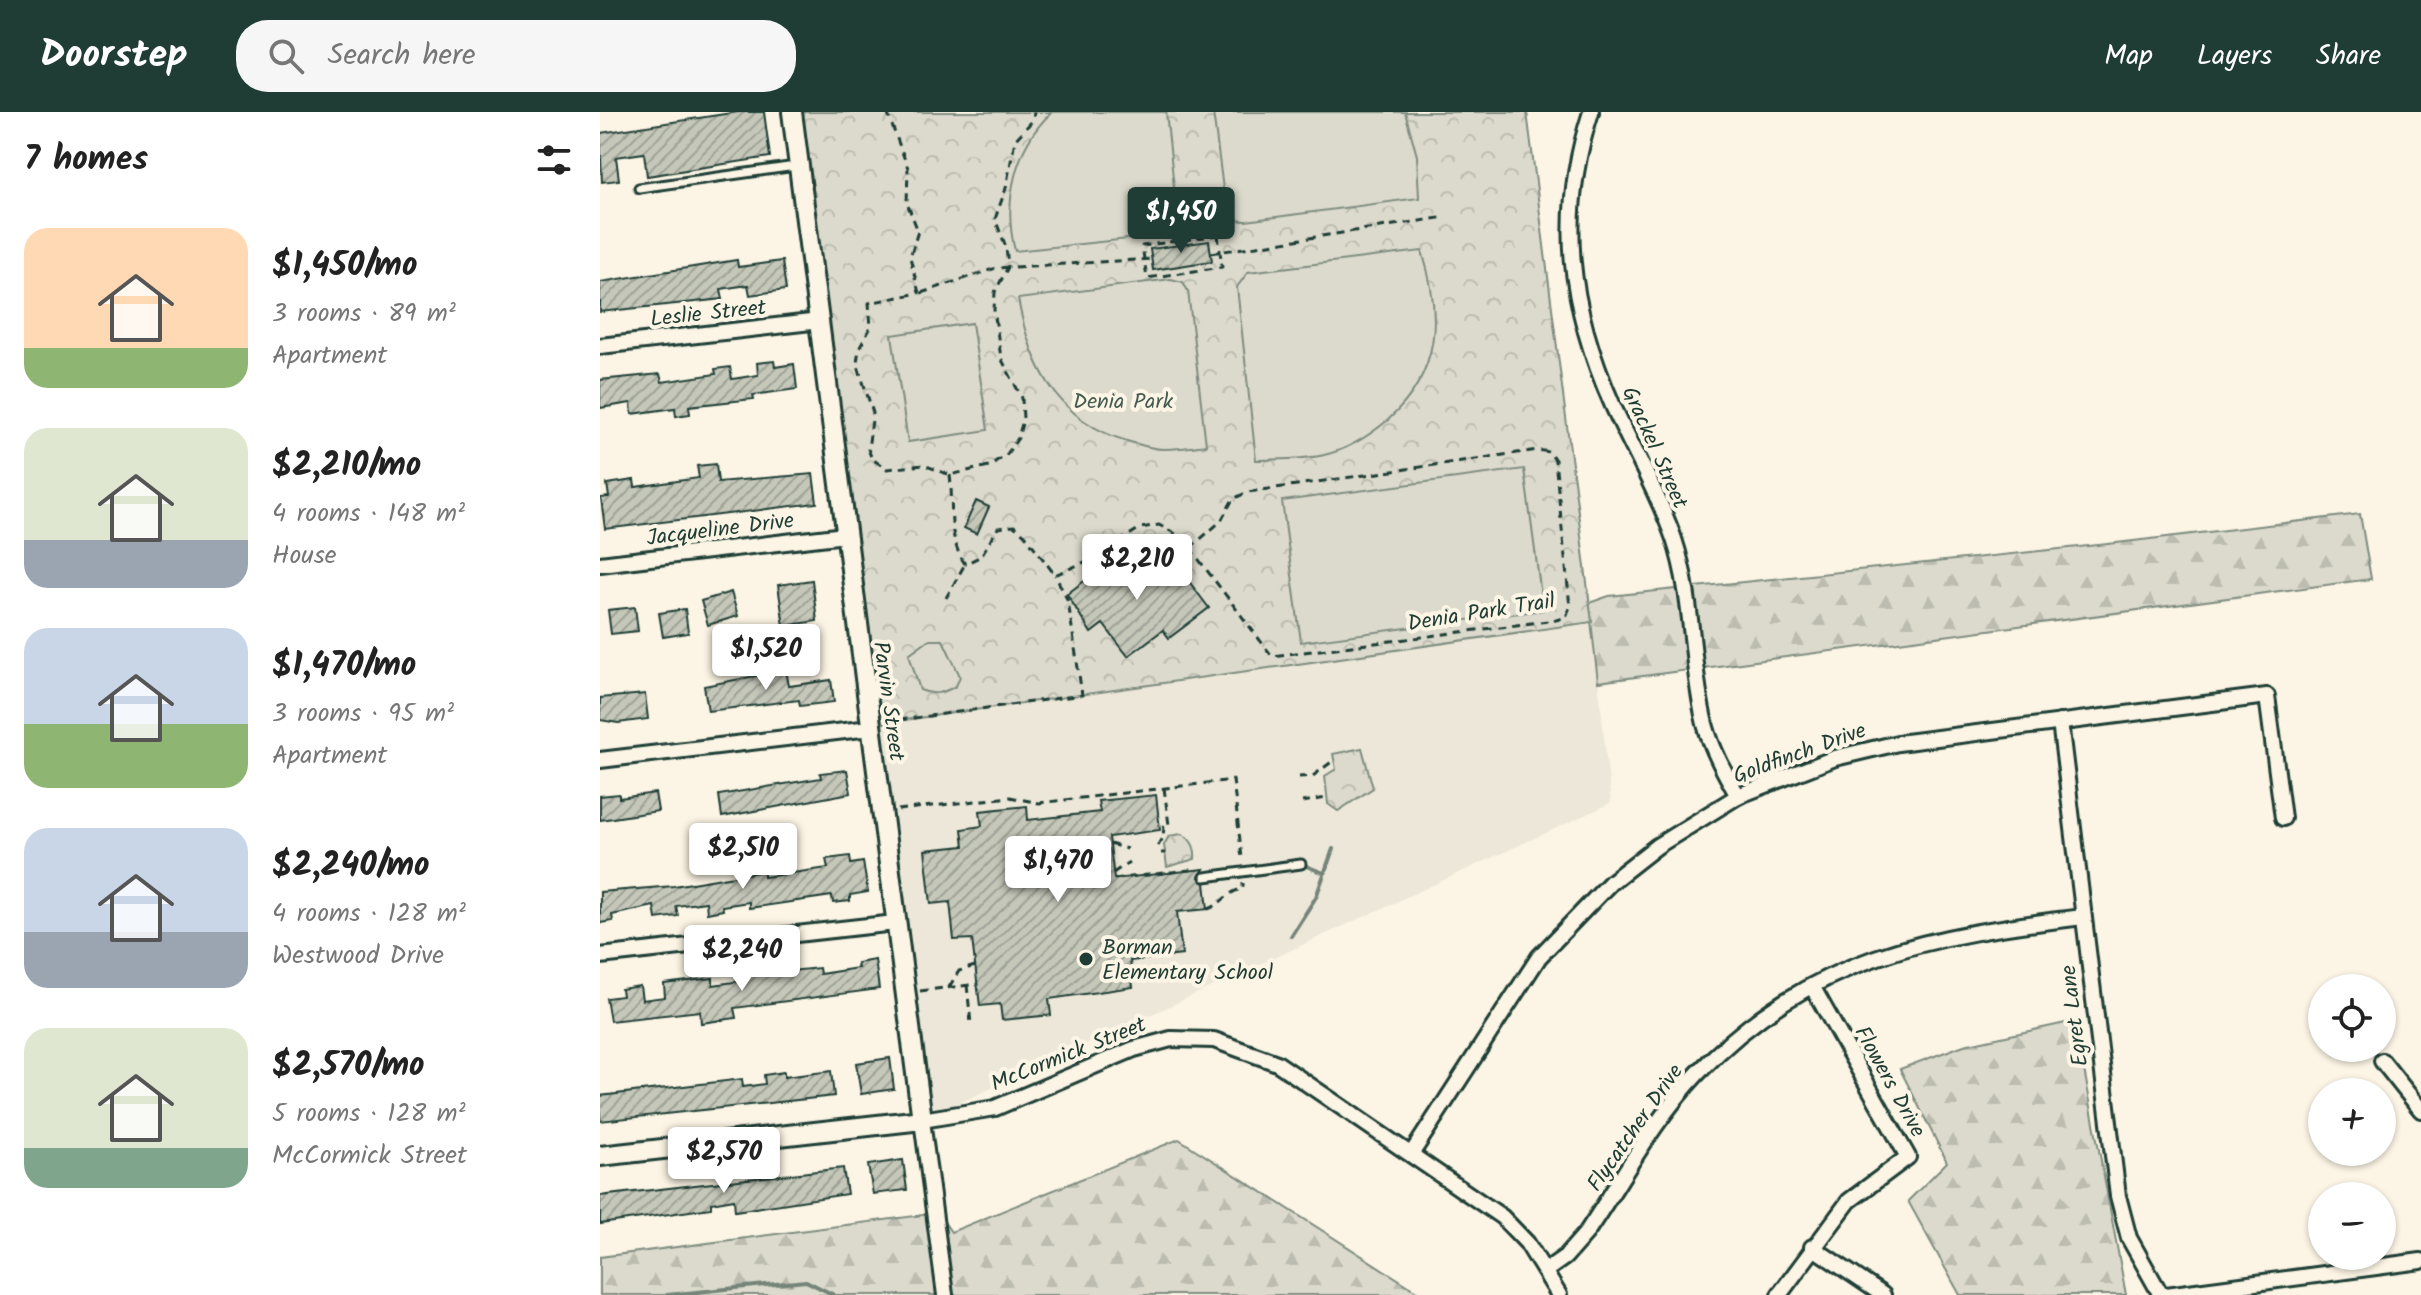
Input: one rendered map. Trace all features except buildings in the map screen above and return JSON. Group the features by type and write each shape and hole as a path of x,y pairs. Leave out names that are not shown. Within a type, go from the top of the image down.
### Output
{"street":[{"name":"Parvin Street","path":"792,112 945,1295"},
{"name":"Grackel Street","path":"1591,112 1581,142 1570,201 1574,286 1586,341 1674,539 1688,598 1706,727 1738,796"},
{"name":"Leslie Street","path":"600,346 820,321"},
{"name":"Jacqueline Drive","path":"600,564 845,535"},
{"name":"Goldfinch Drive","path":"1412,1153 1548,948 1611,882 1657,846 1738,796 1870,748 2267,696 2283,818"},
{"name":"Egret Lane","path":"2060,722 2118,1196 2129,1238 2164,1295"},
{"path":"600,760 870,726"},
{"name":"Flycatcher Drive","path":"1545,1271 1565,1257 1586,1233 1697,1074 1750,1026 1812,986 1870,958 1933,939 1978,930 2083,917"},
{"path":"600,956 895,923"},
{"name":"Flowers Drive","path":"1779,1295 1849,1201 1908,1157 1812,986"},
{"name":"McCormick Street","path":"600,1156 922,1120 995,1108 1153,1042 1191,1038 1235,1045 1277,1063 1412,1153 1502,1217 1527,1243 1559,1295"},
{"path":"2383,1062 2421,1110"},
{"path":"1812,1247 1883,1295"},
{"path":"2164,1295 2421,1261"}],"lane":[{"path":"639,188 799,165"},
{"path":"1205,877 1301,864"}],"path":[{"path":"887,112 908,168 907,203 918,231 910,257 919,293"},
{"path":"1034,112 1033,120 1015,140 1006,188 995,219 1006,247 1008,267 995,292 994,310 1001,358 1022,398 1021,429 1007,454 989,466 950,475 924,465 887,469 872,459 868,449 873,413 857,363 859,349 871,327 869,303 919,293 973,274 1008,267 1152,259"},
{"path":"1211,253 1446,217"},
{"path":"1218,235 1222,267 1147,278 1144,260 1142,246 1218,235"},
{"name":"Denia Park Trail","path":"1055,575 1094,558 1140,528 1159,525 1176,534 1190,548 1272,656 1556,620 1566,617 1570,607 1555,460 1549,452 1538,450 1248,492 1233,499 1221,521 1190,548"},
{"path":"950,475 953,502 950,526 955,550 965,564"},
{"path":"870,726 1082,695 1068,601 1055,575 1025,535 1014,526 998,528 981,556 965,564 946,598"},
{"path":"1299,777 1313,776 1334,760"},
{"path":"895,810 1010,797 1039,803 1233,780 1242,858 1238,864"},
{"path":"1158,846 1163,838 1164,826 1169,825 1164,788"},
{"path":"1302,802 1327,798"},
{"path":"1110,844 1127,849"},
{"path":"1113,873 1129,862"},
{"path":"1114,879 1207,868"},
{"path":"1208,909 1217,906 1229,894 1243,889 1243,872"},
{"path":"949,987 959,971 975,966"},
{"path":"920,991 978,984"},
{"path":"967,985 971,1024"}],"shaded area":[{"name":"Borman Elementary School","path":"1592,622 1611,803 922,1120 869,725"}],"green space":[{"name":"Denia Park","path":"792,112 1527,112 1592,622 869,725"},
{"path":"1052,112 1166,112 1178,224 1166,235 1015,251 1010,214 1015,177 1028,142"},
{"path":"1213,112 1405,112 1417,156 1419,198 1246,221 1233,220 1226,212"},
{"path":"1422,251 1433,298 1432,342 1418,382 1405,402 1381,426 1341,450 1307,458 1256,460 1237,287 1248,272"},
{"path":"1171,279 1183,282 1188,291 1206,445 1158,449 1103,432 1065,405 1051,387 1030,346 1018,299"},
{"path":"972,323 988,430 908,442 892,335"},
{"path":"1524,469 1543,610 1301,642 1282,501"},
{"path":"2360,514 2371,579 1598,682 1589,603 1609,596 2108,544"},
{"path":"928,640 943,640 960,676 956,686 943,692 920,690 909,654"},
{"path":"1362,748 1373,788 1338,811 1328,804 1325,776 1336,769 1333,754"},
{"path":"1182,834 1192,844 1195,859 1167,867 1164,845 1169,836"},
{"path":"2075,1021 2126,1295 1960,1295 1908,1201 1947,1162 1900,1069 1964,1045"},
{"path":"1179,1139 1423,1295 600,1295 600,1257 938,1213 951,1232"}],"waterway":[{"path":"1291,936 1316,897 1333,849"},
{"path":"1301,864 1324,873"},
{"path":"667,1295 806,1281 834,1295"}],"place":[{"name":"Borman Elementary School","path":"1086,959"}]}
